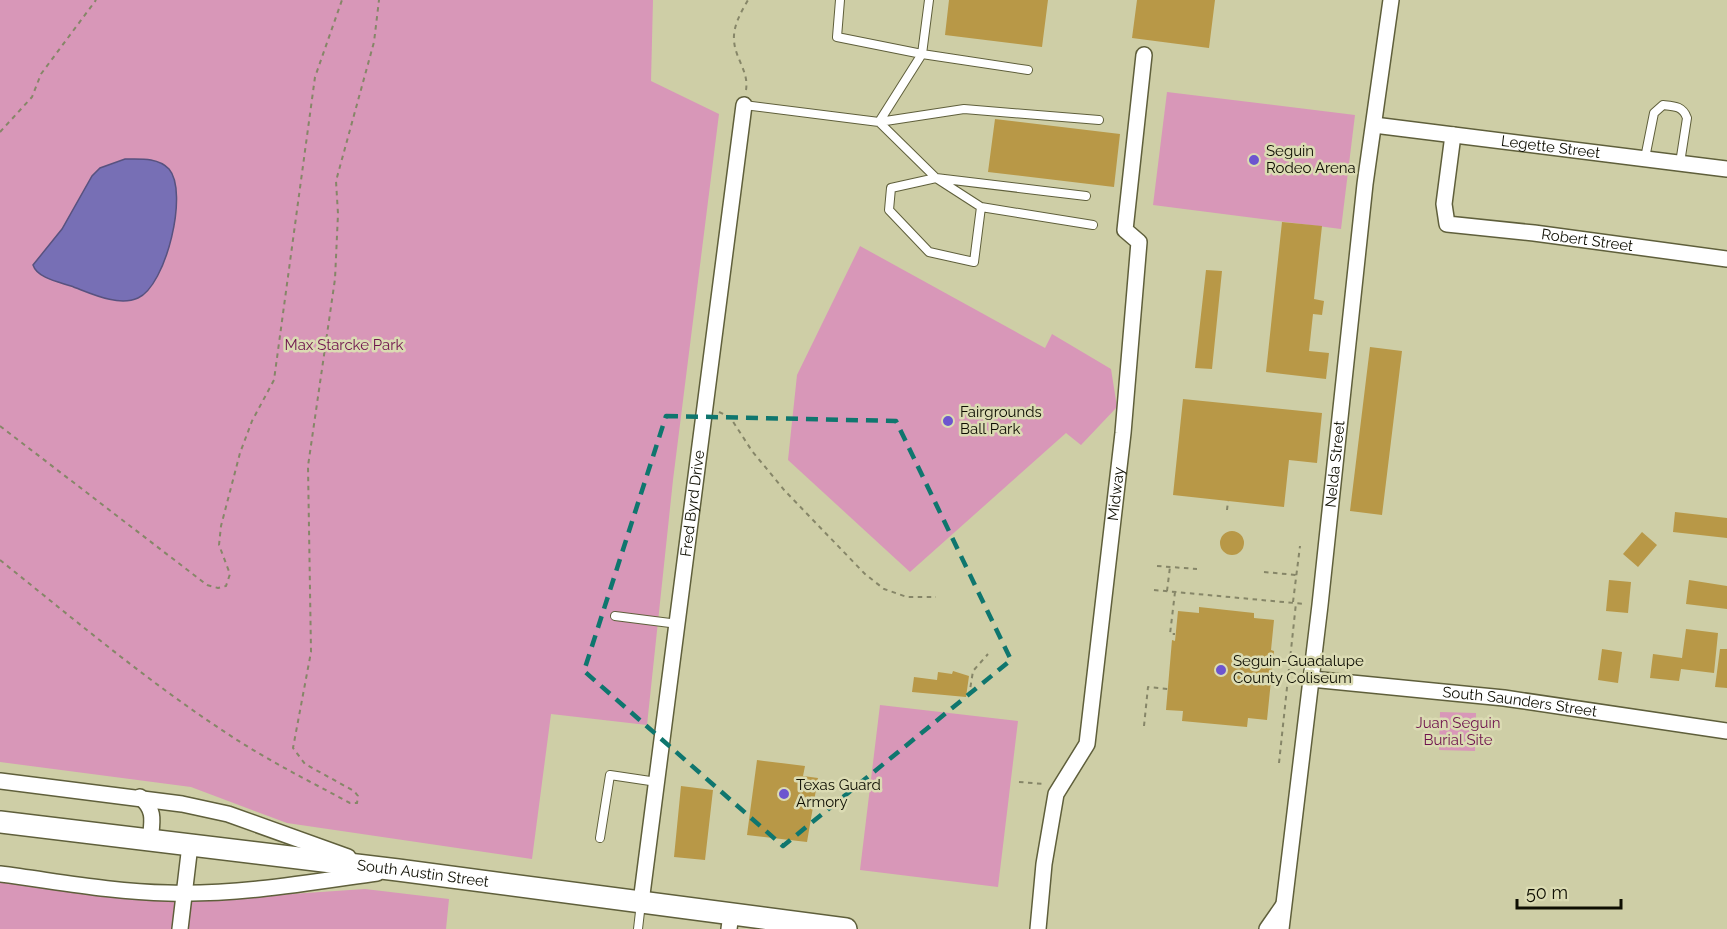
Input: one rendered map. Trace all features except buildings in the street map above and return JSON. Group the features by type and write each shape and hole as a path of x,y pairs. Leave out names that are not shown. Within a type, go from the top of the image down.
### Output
{"main road":[{"name":"South Austin Street","path":"0,822 641,902 730,921 846,929"}],"street":[{"name":"Nelda Street","path":"1281,929 1320,605 1341,397 1391,0"},
{"name":"Midway","path":"1038,929 1044,864 1056,794 1068,771 1083,754 1088,744 1124,422 1139,243 1125,230 1144,55"},
{"name":"Fred Byrd Drive","path":"641,902 744,105"},
{"name":"Legette Street","path":"1374,125 1727,169"},
{"name":"Robert Street","path":"1453,135 1444,204 1447,224 1534,233 1727,259"},
{"name":"South Saunders Street","path":"1311,679 1494,696 1727,731"},
{"path":"0,781 140,797 228,814 315,847 398,870"},
{"path":"140,797 149,804 153,813 150,841"},
{"path":"180,929 190,845"},
{"path":"0,874 157,893 300,886 331,878 398,870"},
{"path":"1267,929 1283,906"}],"lane":[{"path":"840,0 837,37 922,54 1028,70"},
{"path":"879,122 922,54 929,0"},
{"path":"744,105 879,122 964,109 1099,120"},
{"path":"1645,158 1654,113 1662,105 1677,106 1685,112 1686,118 1680,163"},
{"path":"879,122 936,178 981,207 1093,225"},
{"path":"981,207 974,262 929,252 889,210 891,188 936,178 1086,196"},
{"path":"615,616 678,624"},
{"path":"600,838 610,775 657,782"},
{"path":"638,929 641,902"}],"path":[{"path":"0,132 32,97 42,74 96,0"},
{"path":"0,426 113,510 207,585 218,588 226,586 230,574 219,545 220,526 240,453 252,421 274,380 315,77 342,0"},
{"path":"0,560 159,686 233,738 301,778 350,803 357,803 358,796 354,791 305,764 293,748 310,667 308,466 335,279 338,214 336,181 375,42 379,0"},
{"path":"747,86 746,73 734,40 738,19 748,0"},
{"path":"706,408 730,417 752,451 778,483 865,574 884,589 907,597 936,597"},
{"path":"1227,510 1228,501"},
{"path":"1279,763 1300,546"},
{"path":"1157,566 1197,569"},
{"path":"1167,591 1170,567"},
{"path":"1264,572 1296,574"},
{"path":"1154,590 1320,605"},
{"path":"1175,592 1170,634 1176,634"},
{"path":"969,696 972,671 988,654"},
{"path":"1144,726 1148,687 1168,689"},
{"path":"1019,782 1045,784"}],"highlighted area":[{"path":"666,416 896,421 1011,660 783,846 584,671"}],"green space":[{"name":"Max Starcke Park","path":"0,0 653,0 651,81 719,114 673,480 647,725 551,714 532,859 287,823 191,787 0,762"},
{"name":"Seguin Rodeo Arena","path":"1167,92 1355,115 1341,229 1153,205"},
{"name":"Fairgrounds Ball Park","path":"860,246 1045,348 1052,334 1111,369 1117,407 1081,445 1066,433 910,572 788,460 797,375"},
{"path":"880,705 1018,721 998,887 860,870"},
{"name":"Juan Seguin Burial Site","path":"1440,712 1476,713 1475,751 1439,750"},
{"path":"0,880 203,900 365,889 449,899 446,929 0,929"}],"shaded area":[{"path":"125,159 159,162 169,169 175,181 177,197 172,238 157,276 148,290 138,298 113,300 55,281 39,273 33,265 62,229 92,176 100,168"}],"place":[{"name":"Seguin Rodeo Arena","path":"1254,160"},
{"name":"Fairgrounds Ball Park","path":"948,421"},
{"name":"Seguin-Guadalupe County Coliseum","path":"1221,670"},
{"name":"Texas Guard Armory","path":"784,794"}]}
